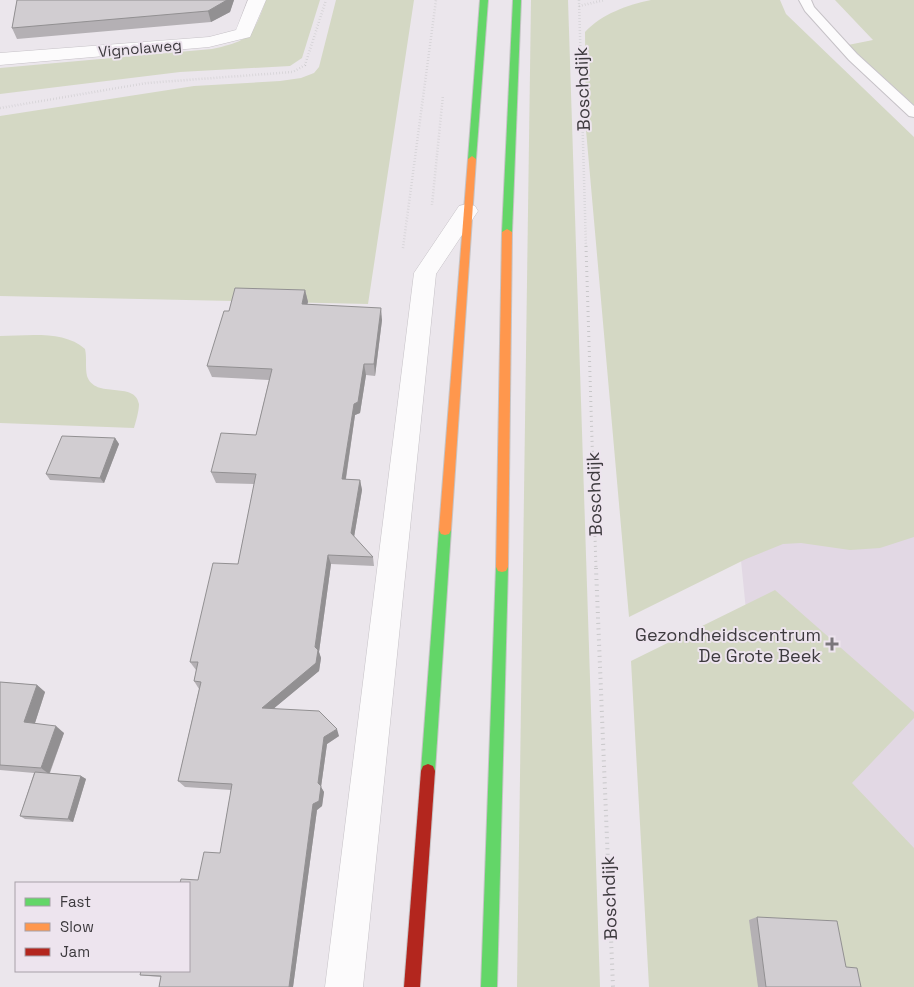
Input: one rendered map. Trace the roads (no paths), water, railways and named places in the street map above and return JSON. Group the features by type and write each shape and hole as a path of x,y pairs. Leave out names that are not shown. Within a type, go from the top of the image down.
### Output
{"main road":[{"path":"412,987 484,0"},
{"path":"489,987 502,576 508,194 517,0"}],"street":[{"name":"Vignolaweg","path":"0,59 208,42 244,33 257,0"},
{"path":"344,987 425,273 468,211"}],"lane":[{"path":"805,0 809,8 853,58 914,113"}],"place":[{"name":"Gezondheidscentrum De Grote Beek","path":"832,644"}]}
